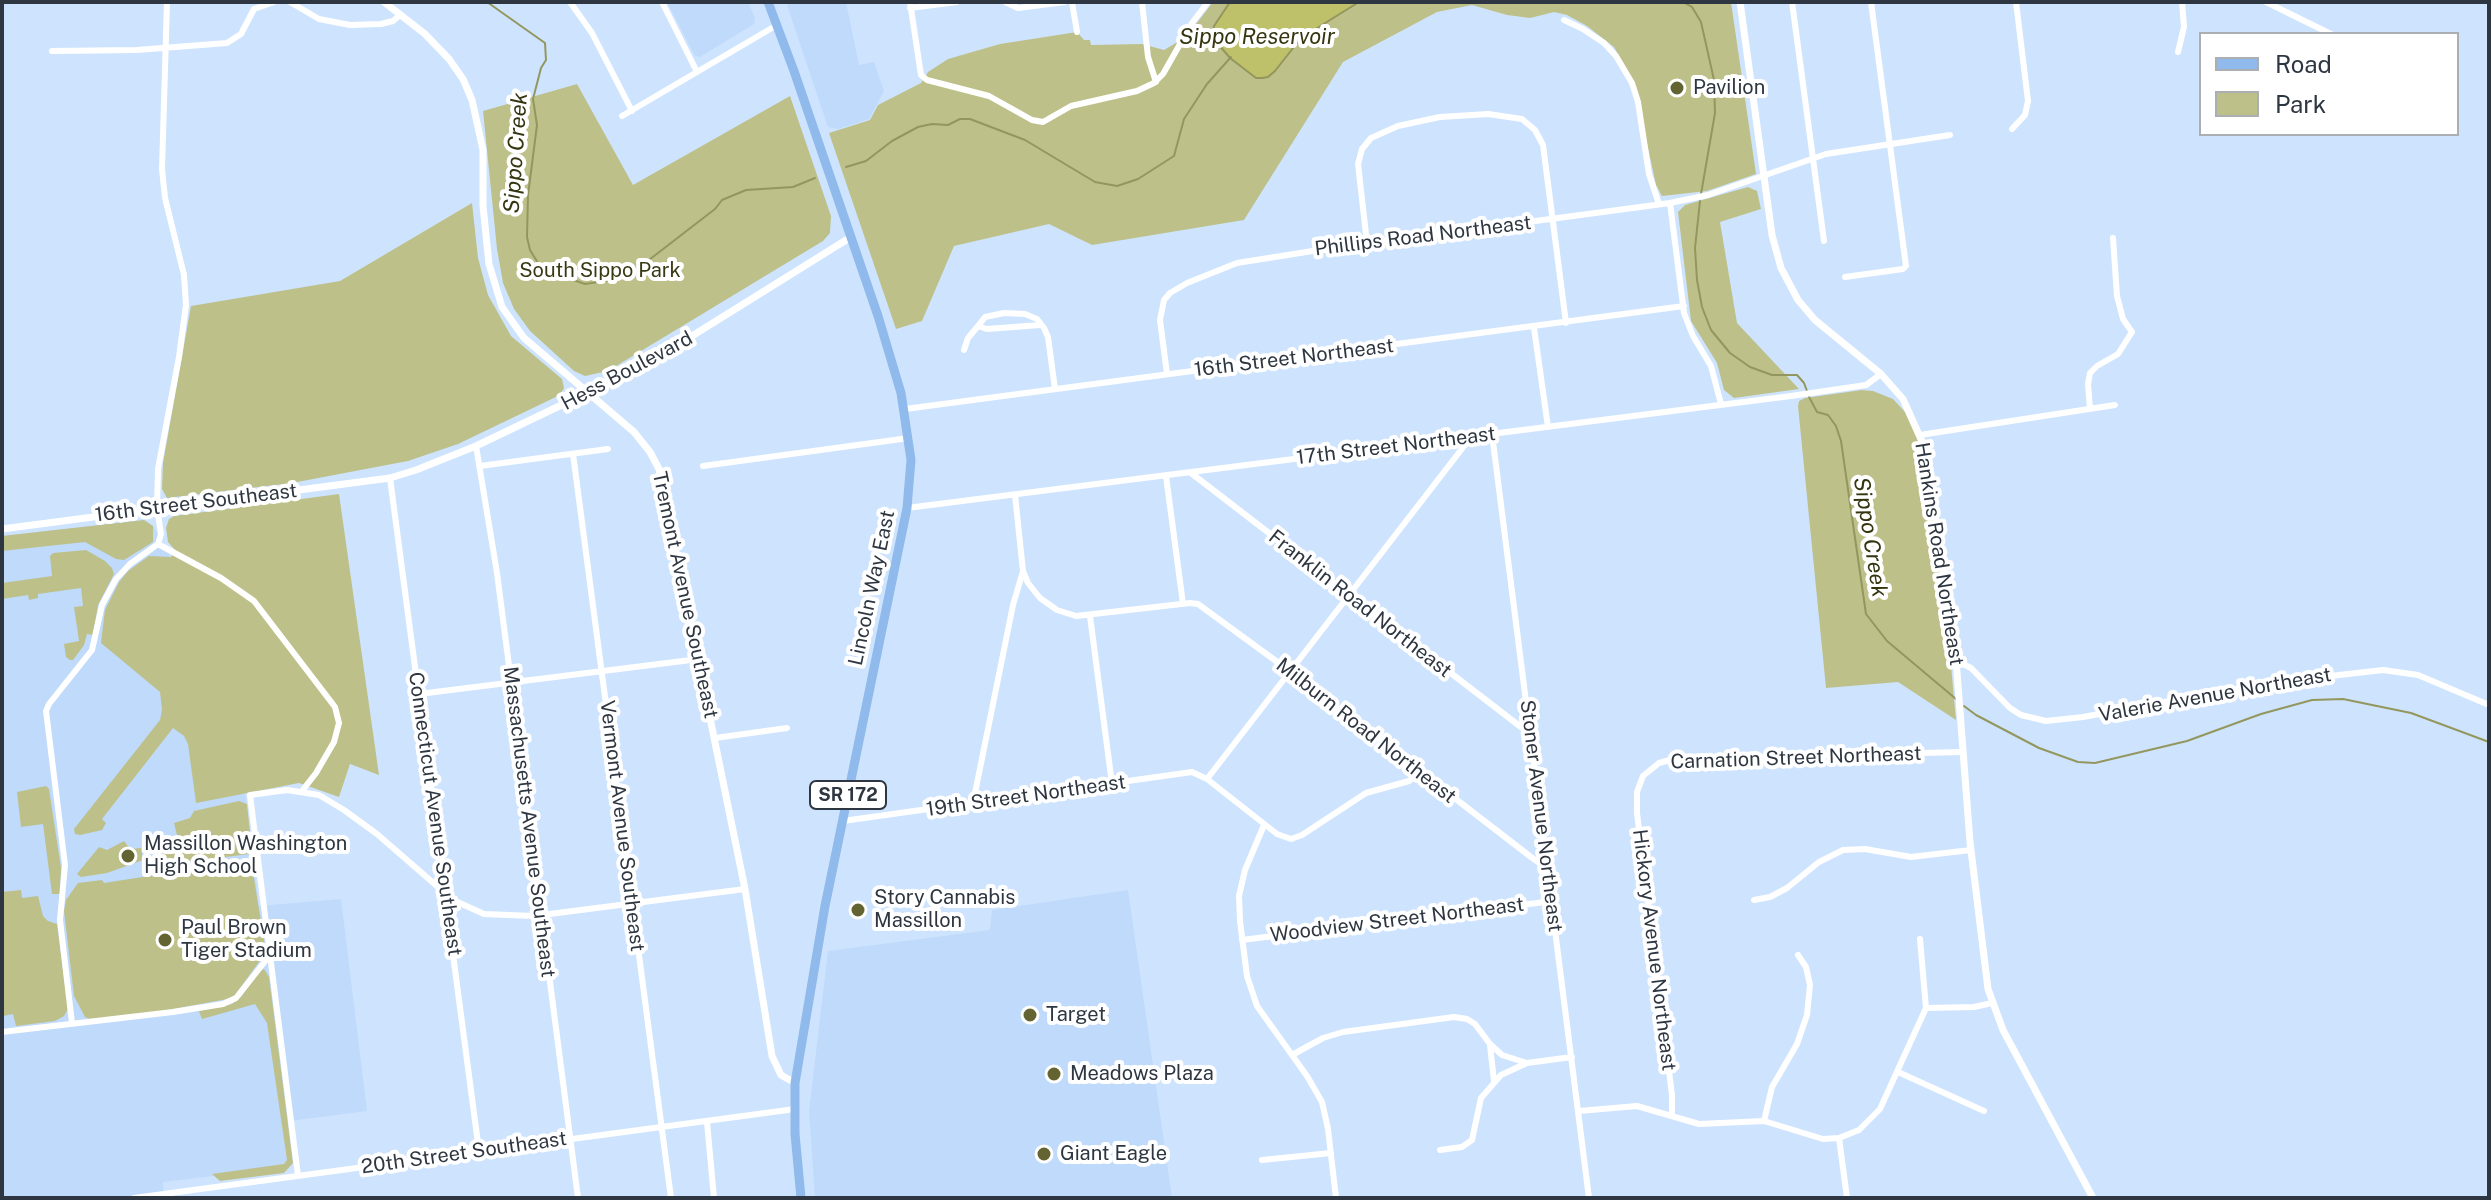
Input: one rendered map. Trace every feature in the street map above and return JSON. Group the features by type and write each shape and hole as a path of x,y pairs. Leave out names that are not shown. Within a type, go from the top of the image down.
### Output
{"main road":[{"name":"Lincoln Way East","path":"768,2 878,316 905,409 909,438 907,508 816,953 795,1083 801,1198"}],"street":[{"path":"72,1023 60,921 65,865 46,711 92,650 102,605 116,579 130,564 158,544 161,534 157,508 160,454 186,305 184,275 163,182 167,2"},
{"path":"52,51 233,41 241,34 254,9 274,2"},
{"path":"290,2 319,19 350,25 381,24 393,21 400,15"},
{"name":"Tremont Avenue Southeast","path":"384,2 449,59 463,79 472,100 483,150 483,206 489,264 502,307 524,338 634,432 659,469 745,889 772,1056 781,1075 795,1083"},
{"path":"570,2 592,33 632,111"},
{"path":"662,2 697,72"},
{"path":"957,2 910,5 919,73 924,79 989,96 1038,122 1047,121 1082,102 1137,91 1156,82 1208,2"},
{"path":"1005,2 1018,8 1065,2"},
{"path":"1072,2 1077,32"},
{"path":"1142,2 1148,57 1156,82"},
{"name":"Hankins Road Northeast","path":"1740,2 1775,252 1793,292 1819,324 1881,374 1903,399 1920,435 1934,503 1957,661 1971,850 1992,1003 2003,1030 2093,1198"},
{"path":"1792,2 1824,241"},
{"path":"1845,277 1906,267 1871,2"},
{"path":"2012,129 2025,115 2028,101 2016,2"},
{"path":"2178,52 2184,27 2182,2"},
{"path":"2266,2 2327,32"},
{"path":"1564,20 1604,43 1632,83 1638,102 1649,174 1659,204"},
{"path":"622,116 777,25"},
{"path":"1367,243 1358,158 1362,149 1379,133 1440,117 1507,115 1529,123 1543,145 1566,323"},
{"name":"Phillips Road Northeast","path":"1167,374 1160,315 1164,300 1178,287 1210,272 1247,261 1694,199 1813,159 1890,143 1950,135"},
{"path":"1670,203 1689,327 1711,366 1721,404"},
{"name":"Hess Boulevard","path":"390,478 435,464 476,446 670,351 851,237"},
{"path":"2090,409 2090,373 2118,354 2132,332 2121,314 2117,296 2113,238"},
{"name":"16th Street Northeast","path":"905,409 1684,306"},
{"path":"964,350 968,338 983,318 1004,313 1029,315 1048,337 1055,389"},
{"path":"978,326 987,329 1040,325"},
{"path":"1534,328 1548,427"},
{"name":"17th Street Northeast","path":"907,508 1801,395 1866,385 1881,374"},
{"path":"1920,435 2115,405"},
{"name":"Stoner Avenue Northeast","path":"1492,434 1589,1198"},
{"path":"1421,773 1409,781 1366,793 1297,838 1284,838 1264,825 1207,779 1471,437"},
{"path":"703,466 909,438"},
{"name":"Massachusetts Avenue Southeast","path":"476,446 578,1198"},
{"path":"480,466 608,449"},
{"name":"Vermont Avenue Southeast","path":"573,454 671,1198"},
{"name":"Franklin Road Northeast","path":"1191,473 1531,735"},
{"path":"1023,571 1036,594 1066,614 1090,616 1183,604 1166,476"},
{"name":"16th Street Southeast","path":"2,529 390,478"},
{"name":"Connecticut Avenue Southeast","path":"390,478 479,1151"},
{"path":"973,803 1013,605 1023,571 1015,495"},
{"path":"158,544 221,578 254,601 335,707 339,723 334,742 302,791"},
{"name":"Milburn Road Northeast","path":"1183,604 1198,604 1531,857 1548,862"},
{"path":"1090,616 1112,784"},
{"path":"419,694 699,659"},
{"name":"Valerie Avenue Northeast","path":"1957,661 1971,668 2010,708 2031,719 2046,721 2281,681 2383,670 2418,675 2489,705"},
{"path":"715,738 787,728"},
{"name":"Carnation Street Northeast","path":"1639,785 1651,769 1674,759 1963,752"},
{"name":"19th Street Northeast","path":"843,821 1184,773 1207,779"},
{"name":"Hickory Avenue Northeast","path":"1639,785 1637,813 1672,1116"},
{"path":"298,1176 250,795 302,791 319,795 357,818 446,895 469,909 494,916 541,916 745,889"},
{"path":"1264,825 1242,880 1239,905 1252,997 1322,1102 1336,1198"},
{"path":"1754,900 1770,897 1787,888 1819,862 1843,850 1865,849 1911,857 1971,850"},
{"name":"Woodview Street Northeast","path":"1242,940 1553,901"},
{"path":"1579,1111 1637,1106 1688,1122 1709,1125 1764,1121 1817,1138 1839,1138 1859,1130 1875,1117 1926,1008 1920,939"},
{"path":"2,1032 117,1020 228,1003 270,955"},
{"path":"1764,1121 1772,1087 1797,1044 1807,1015 1810,985 1806,967 1798,955"},
{"path":"1926,1008 1974,1007 1992,1003"},
{"path":"1292,1055 1313,1042 1343,1032 1454,1017 1475,1024 1504,1056 1527,1063"},
{"path":"1490,1044 1494,1081"},
{"path":"1440,1150 1462,1147 1472,1140 1479,1102 1494,1081 1508,1070 1527,1063 1572,1057"},
{"path":"1898,1072 1984,1111"},
{"name":"20th Street Southeast","path":"134,1198 795,1109"},
{"path":"707,1122 714,1198"},
{"path":"1839,1138 1847,1198"},
{"path":"1262,1160 1331,1153"},
{"path":"209,1188 210,1198"}],"shaded area":[{"path":"667,2 748,2 755,18 754,24 700,57 695,56"},
{"path":"786,2 846,2 859,65 874,62 884,91 869,119 838,129 828,127"},
{"name":"Massillon Washington High School","path":"144,520 153,526 171,557 207,800 245,792 259,906 341,899 367,1111 282,1122 288,1167 163,1182 164,1198 2,1198 2,536"},
{"path":"1128,890 1172,1198 815,1198 809,1111 828,951 990,930 992,910"}],"green space":[{"path":"1213,2 1731,2 1756,174 1707,191 1662,196 1656,185 1634,83 1614,47 1567,15 1554,12 1530,18 1472,5 1437,12 1343,62 1244,220 1092,245 1049,224 954,246 922,321 896,329 829,133 870,120 878,105 921,83 928,72 948,59 1000,44 1077,32 1084,40 1090,40 1091,45 1142,44 1164,50 1186,37"},
{"name":"South Sippo Park","path":"577,84 633,185 790,96 831,216 830,233 823,241 608,371 585,376 574,371 530,331 514,309 503,283 483,111"},
{"path":"1748,187 1757,191 1761,209 1720,222 1737,323 1799,389 1734,398 1724,390 1717,363 1691,321 1678,212 1685,205"},
{"path":"472,203 478,258 488,295 511,336 562,379 564,388 560,395 458,444 408,461 292,483 167,498 162,489 163,463 191,306 340,281"},
{"path":"1862,390 1893,399 1907,414 1918,440 1929,491 1947,622 1956,720 1898,682 1826,688 1798,406 1799,401 1805,398"},
{"path":"339,494 379,775 350,764 339,797 299,783 196,803 188,744 184,736 173,728 102,819 106,823 102,830 75,834 74,829 160,720 162,710 160,692 101,643 105,610 119,582 128,571 149,556 171,557 175,550 168,542 166,528 169,519 174,516"},
{"path":"144,520 153,526 153,542 124,560 116,559 85,542 2,551 2,536"},
{"path":"86,550 105,561 114,574 98,605 93,635 87,634 84,645 70,660 66,657 64,644 79,641 74,607 83,606 81,588 38,594 38,598 29,600 28,595 2,599 2,583 52,576 50,556 53,553"},
{"path":"46,786 49,789 61,868 60,894 52,894 43,824 21,827 17,792"},
{"path":"239,801 247,804 252,851 249,854 194,861 159,858 157,846 171,844 177,835 174,823 190,818 194,811"},
{"path":"124,841 130,849 141,848 143,860 107,873 81,877 77,874 99,847 107,850"},
{"name":"Paul Brown Tiger Stadium","path":"251,860 265,946 261,959 233,998 92,1020 85,1017 74,996 64,911 66,900 78,883 102,880 104,883"},
{"path":"21,890 22,898 38,896 43,916 57,924 68,1009 64,1016 55,1021 16,1026 13,1014 3,1016 2,1025 2,892"},
{"path":"264,969 269,977 293,1163 284,1173 220,1181 212,1174 284,1164 287,1160 267,1023 255,1004 202,1019 199,1011 232,1004"}],"water":[{"name":"Sippo Reservoir","path":"1230,2 1359,2 1301,38 1268,77 1256,78 1230,58 1213,38 1214,26"}],"waterway":[{"name":"Sippo Creek","path":"487,2 545,43 546,60 533,99 537,125 528,195 527,237 538,263 550,272 585,284 612,280 645,263 715,209 722,200 746,190 793,187 815,178"},
{"name":"Sippo Creek","path":"1683,2 1692,7 1701,22 1714,80 1715,113 1701,194"},
{"name":"Sippo Creek","path":"846,167 866,161 892,141 918,127 948,125 960,119 970,119 1025,140 1095,182 1117,186 1138,179 1174,156 1184,119 1207,84 1231,57"},
{"name":"Sippo Creek","path":"1700,201 1695,248 1697,280 1702,307 1711,330 1730,353 1750,367 1772,375 1797,375 1807,391"},
{"name":"Sippo Creek","path":"1809,397 1817,412 1828,415 1841,441 1866,614 1887,641 1956,699"},
{"name":"Sippo Creek","path":"1964,706 2039,748 2078,762 2095,763 2187,741 2261,714 2312,700 2343,699 2411,713 2489,742"}],"place":[{"name":"Pavilion","path":"1677,88"},
{"name":"Massillon Washington High School","path":"128,856"},
{"name":"Story Cannabis Massillon","path":"858,910"},
{"name":"Paul Brown Tiger Stadium","path":"165,940"},
{"name":"Target","path":"1030,1015"},
{"name":"Meadows Plaza","path":"1054,1074"},
{"name":"Giant Eagle","path":"1044,1154"}]}
